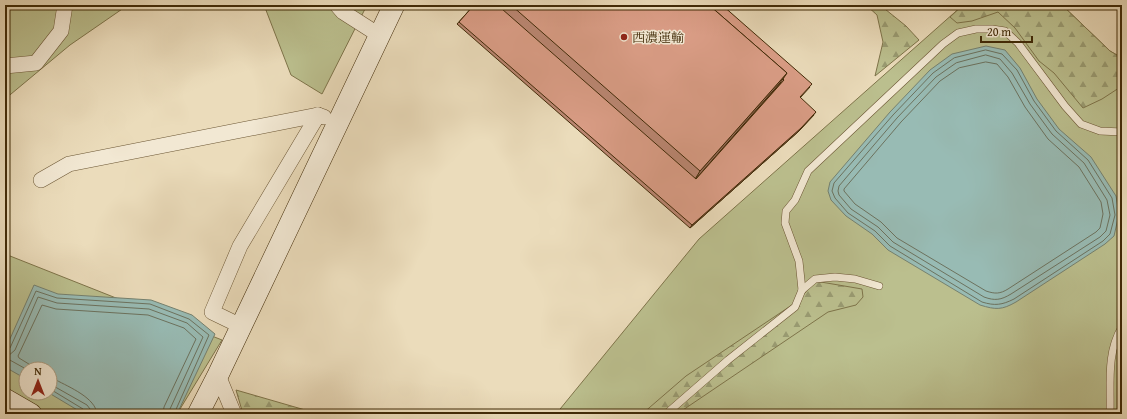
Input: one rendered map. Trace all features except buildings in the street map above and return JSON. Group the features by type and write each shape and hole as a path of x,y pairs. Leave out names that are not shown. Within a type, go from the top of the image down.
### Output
{"street":[{"path":"5,66 36,63 61,30 65,5"},
{"path":"337,5 343,12 379,35"},
{"path":"198,414 394,5"},
{"path":"41,180 69,164 318,116 339,120"},
{"path":"241,326 212,312 240,246 318,116"},
{"path":"218,375 234,414"},
{"path":"5,399 31,414"}],"lane":[{"path":"802,290 799,261 785,223 786,211 795,200 808,171 943,44 958,33 976,28 992,28 1005,31 1018,43 1065,106 1081,124 1100,131 1122,132"},
{"path":"666,414 728,360 795,307 802,290 815,279 835,277 855,279 879,286"},
{"path":"1110,414 1110,374 1112,355 1113,348 1122,327"}],"green space":[{"path":"5,5 128,5 70,45 5,99"},
{"path":"264,5 367,5 322,94 291,75"},
{"path":"866,5 880,5 906,26 919,40 875,76 883,42 877,15"},
{"path":"963,5 1062,5 1110,51 1122,58 1122,414 556,414 699,239"},
{"path":"963,5 1062,5 1110,51 1122,58 1122,86 1102,99 1083,108 1054,73 1039,61 1015,28 998,12 972,21 957,23 950,17"},
{"path":"5,254 222,340 177,414 5,414"},
{"path":"815,281 862,289 863,297 856,305 828,312 677,414 642,414 686,376 798,301"},
{"path":"236,390 319,414 243,414"}],"water":[{"path":"986,46 1005,50 1020,68 1037,99 1059,129 1091,157 1116,196 1119,214 1114,236 1105,244 1016,302 1003,308 990,308 980,305 888,250 872,234 846,216 831,200 828,191 830,182 890,112 930,70 952,54"},
{"path":"34,285 58,294 151,300 192,315 215,334 177,414 84,414 58,398 58,361 18,361 18,374 5,367 5,350"}],"place":[{"name":"西濃運輸","path":"624,37"}]}
